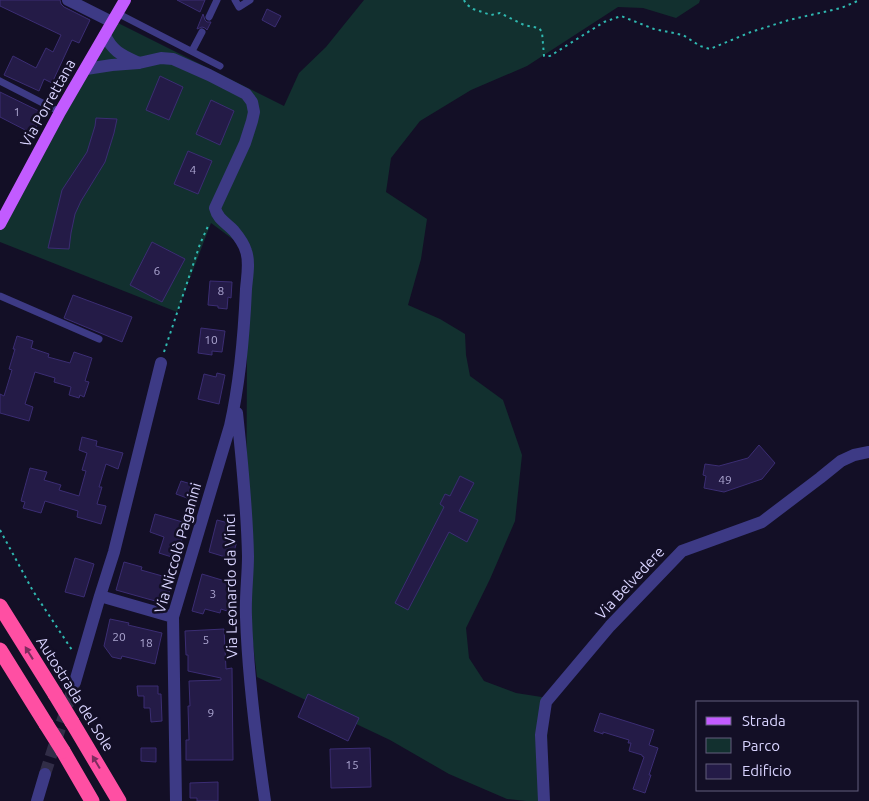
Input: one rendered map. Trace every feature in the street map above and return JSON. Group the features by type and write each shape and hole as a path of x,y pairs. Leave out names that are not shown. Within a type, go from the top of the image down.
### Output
{"highway":[{"name":"Autostrada del Sole","path":"0,606 119,801"},
{"path":"0,650 92,801"}],"main road":[{"name":"Via Porrettana","path":"0,224 60,112 124,0"}],"street":[{"path":"68,0 115,18"},
{"path":"105,35 110,44 119,53 139,63"},
{"path":"86,69 139,63 162,58 173,59 246,94 252,102 254,112 250,129 215,208"},
{"name":"Via Leonardo da Vinci","path":"215,208 216,214 239,236 247,252 248,263 236,400 230,426"},
{"path":"75,682 114,552 161,364"},
{"name":"Via Leonardo da Vinci","path":"236,400 246,499 248,558 246,615 252,694 266,801"},
{"name":"Via Niccolò Paganini","path":"176,801 173,617 230,426"},
{"name":"Via Belvedere","path":"544,801 542,735 546,702 610,626 682,551 762,522 842,460 869,452"},
{"path":"100,596 173,617"},
{"path":"36,801 45,774"}],"lane":[{"path":"209,17 217,0"},
{"path":"237,4 250,0"},
{"path":"115,18 192,51 220,66"},
{"path":"192,51 202,32"},
{"path":"0,81 60,112"},
{"path":"0,296 99,339"}],"path":[{"path":"464,0 473,9 491,15 500,13 524,24 539,28 542,32 544,56 550,56 604,22 621,16 654,29 683,35 700,46 710,49 751,32 789,20 841,8 860,0"},
{"path":"161,364 200,244 215,208"},
{"path":"0,530 33,591 80,662"}],"green space":[{"path":"364,0 700,0 699,3 676,18 643,8 618,7 527,66 471,90 420,121 391,158 386,192 427,219 421,259 408,305 440,319 465,334 470,376 503,400 522,455 515,521 466,628 469,658 484,681 516,693 548,698 546,801 507,799 449,774 390,740 257,677 246,586 247,352 251,263 234,240 211,223 177,312 0,242 0,230 84,78 118,23 284,106 299,73 326,47"}],"building":[{"path":"0,0 60,0 64,7 90,20 79,43 72,40 52,83 44,79 39,91 4,75 13,56 36,68 46,48 53,52 61,35 0,6"},
{"path":"177,0 205,0 200,12"},
{"path":"267,9 281,16 275,27 262,20"},
{"path":"203,14 207,22 211,22 207,30 202,27 197,29"},
{"path":"160,76 183,87 169,120 146,110"},
{"path":"0,92 43,113 33,134 0,117"},
{"path":"211,100 234,111 220,145 196,134"},
{"path":"96,118 117,119 105,162 75,214 69,249 48,248 62,190 87,152"},
{"path":"188,151 212,161 198,194 174,184"},
{"path":"152,242 185,259 162,302 130,285"},
{"path":"210,281 232,282 231,298 228,297 227,309 208,305"},
{"path":"73,295 132,317 122,342 64,318"},
{"path":"201,328 225,331 222,352 212,351 212,355 198,353"},
{"path":"17,336 33,341 31,348 49,354 48,357 70,363 74,352 92,358 85,381 89,382 84,397 80,395 79,398 69,395 71,387 54,382 55,378 35,372 25,404 33,407 29,421 0,413 0,394 4,396 12,370 9,369"},
{"path":"217,373 225,375 219,404 198,399 204,374 216,377"},
{"path":"82,437 97,441 96,446 123,453 118,469 106,464 99,487 102,487 97,504 106,506 101,524 77,517 78,511 45,501 41,513 23,508 25,502 21,501 30,468 47,472 44,480 61,485 59,490 79,496 86,471 82,470 87,453 79,450"},
{"path":"759,445 775,463 762,479 724,492 704,488 706,476 703,475 705,464 719,466 748,458"},
{"path":"460,476 474,483 459,511 478,520 467,542 449,532 408,610 395,603 444,507 440,504 445,494 450,496"},
{"path":"181,481 191,484 187,498 176,494"},
{"path":"155,514 186,523 178,559 159,553 164,537 150,532"},
{"path":"217,520 236,525 232,540 237,541 232,559 209,552"},
{"path":"75,558 94,564 84,597 65,592"},
{"path":"124,562 142,567 141,570 173,579 166,604 116,590"},
{"path":"202,574 235,584 227,611 221,609 220,613 205,609 203,614 192,611"},
{"path":"110,619 162,633 155,664 122,656 121,659 112,657 104,646"},
{"path":"224,629 226,669 232,668 233,760 186,760 186,740 189,740 189,681 221,680 221,678 188,671 185,631"},
{"path":"137,686 158,686 158,694 161,694 162,721 151,722 150,708 144,708 144,696 138,696"},
{"path":"308,694 359,718 348,741 298,717"},
{"path":"600,713 654,730 649,745 658,748 645,793 633,789 644,757 629,751 631,743 628,743 629,740 594,731"},
{"path":"141,748 156,748 156,762 141,761"},
{"path":"370,748 371,787 331,788 330,749"},
{"path":"218,782 218,801 197,801 197,798 190,798 190,783"}],"tunnel":[{"path":"45,774 75,682"}]}
